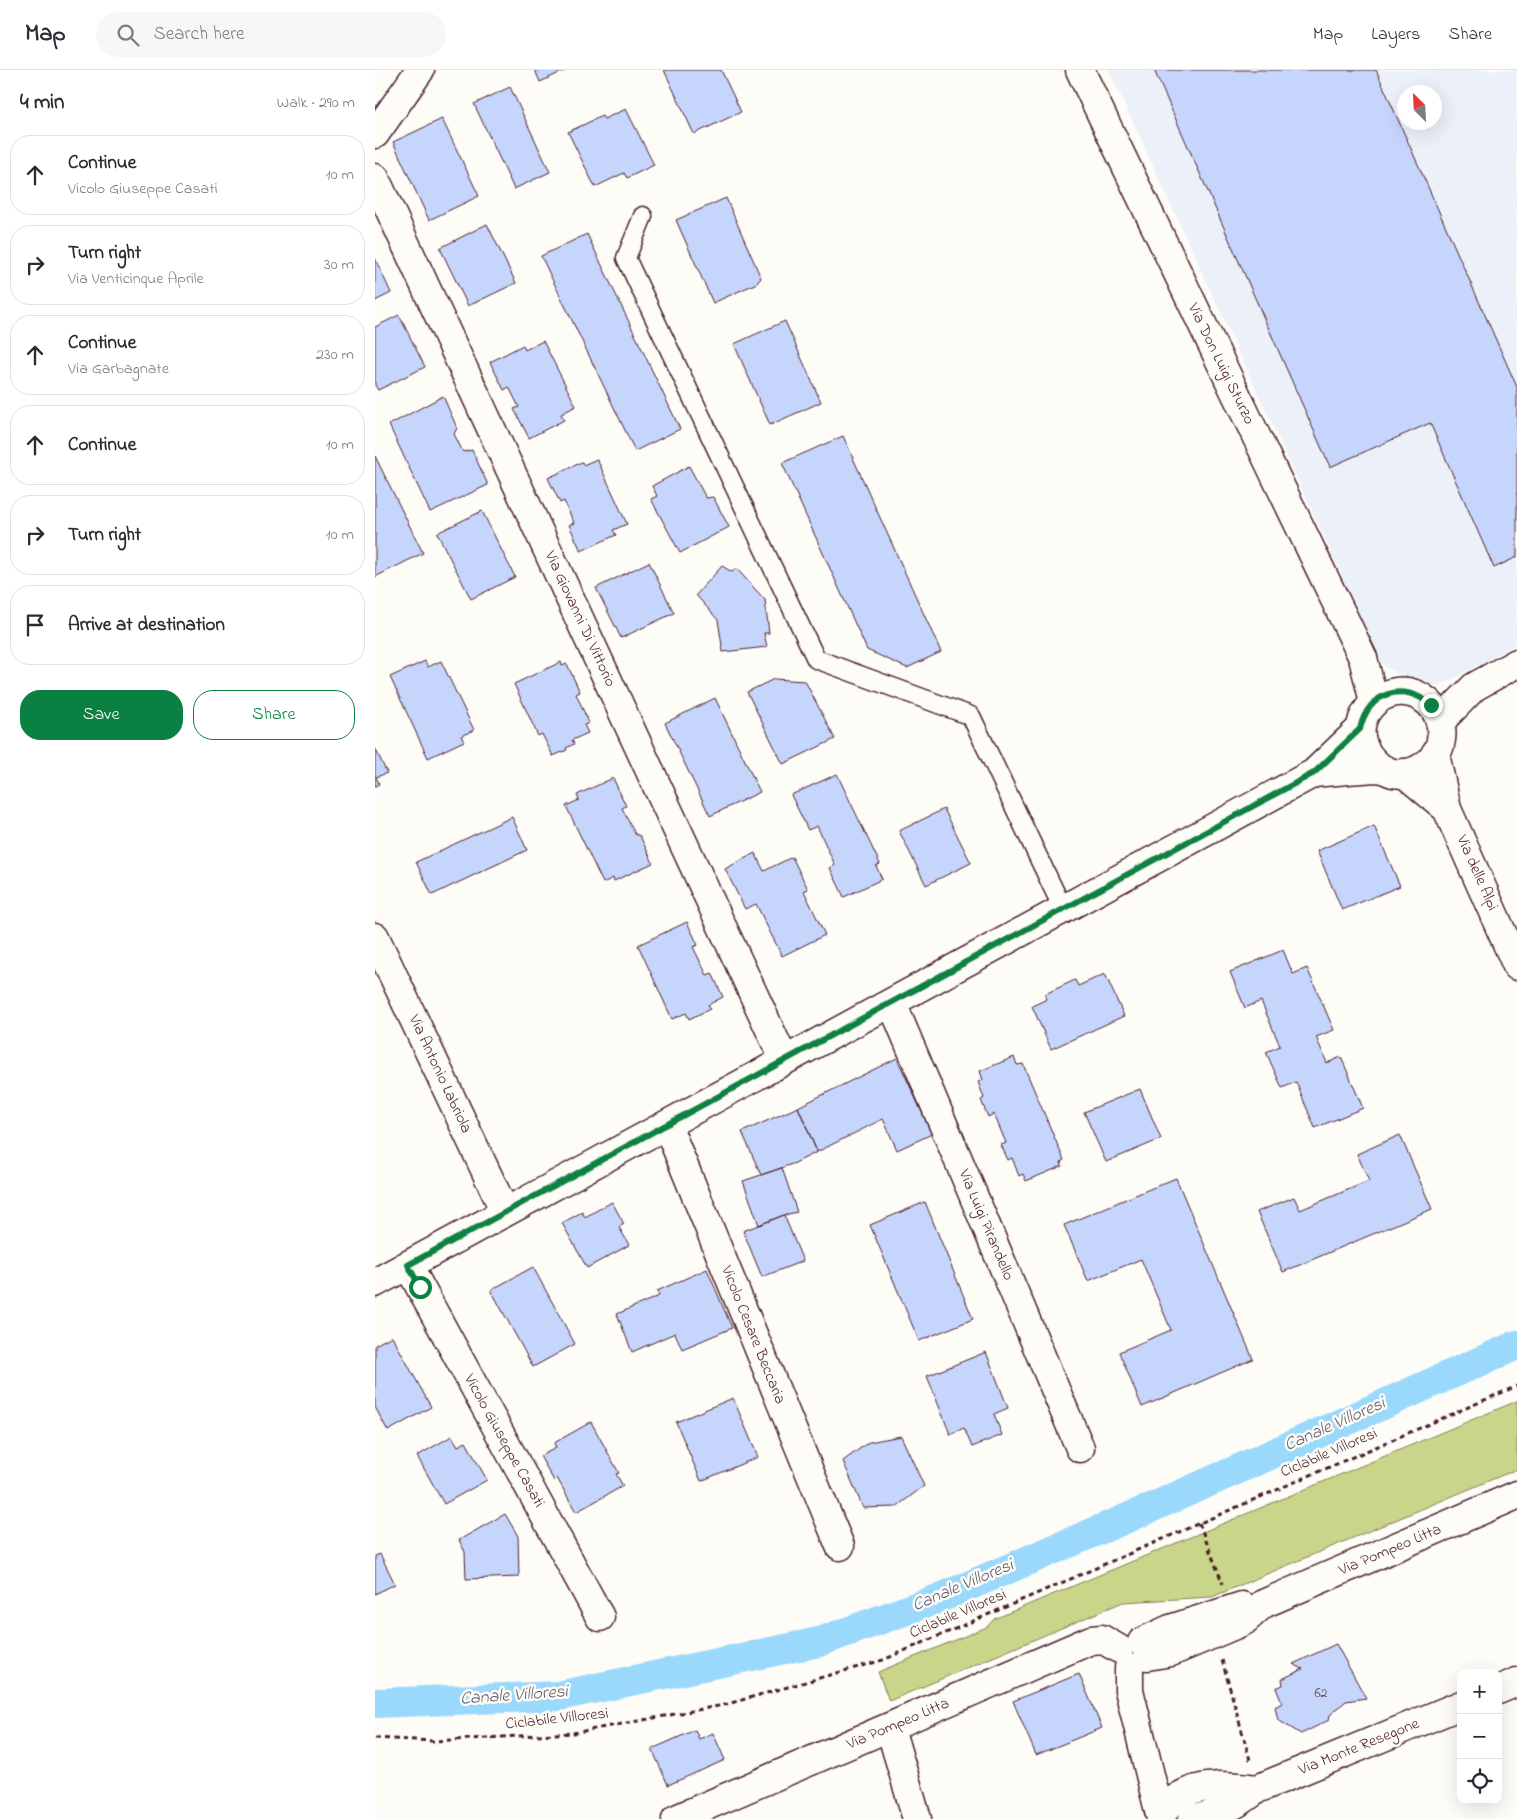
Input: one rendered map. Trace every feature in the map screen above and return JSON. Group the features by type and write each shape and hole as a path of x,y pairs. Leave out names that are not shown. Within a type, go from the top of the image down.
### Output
{"street":[{"path":"375,134 420,70"},
{"name":"Via Don Luigi Sturzo","path":"1080,70 1363,658 1385,697"},
{"name":"Via Giovanni Di Vittorio","path":"375,178 784,1060"},
{"path":"1440,722 1474,687 1517,663"},
{"path":"1423,698 1474,687"},
{"path":"1314,773 1393,771 1416,770 1427,764 1440,744 1442,733 1440,722 1437,713 1423,698 1411,693 1385,697 1367,710 1362,719 1360,729 1361,741 1365,752 1372,761 1393,771"},
{"path":"375,1283 1314,773 1360,729"},
{"name":"Via delle Alpi","path":"1435,754 1447,809 1517,966"},
{"name":"Via delle Alpi","path":"1393,771 1447,809"},
{"name":"Via Antonio Labriola","path":"375,937 505,1212"},
{"name":"Via Luigi Pirandello","path":"892,1003 1080,1448"},
{"name":"Vicolo Cesare Beccaria","path":"667,1125 840,1546"},
{"name":"Vicolo Giuseppe Casati","path":"408,1265 600,1617"},
{"name":"Via Pompeo Litta","path":"676,1819 1091,1640 1102,1639 1134,1654 1171,1652 1244,1621 1263,1604 1517,1495"},
{"path":"1134,1654 1129,1690 1161,1817"},
{"path":"1502,1688 1517,1682"},
{"name":"Via Monte Resegone","path":"1161,1817 1178,1796 1196,1789 1254,1777 1457,1706"},
{"path":"890,1728 917,1819"},
{"name":"Via Monte Resegone","path":"1161,1817 1192,1819 1213,1815 1225,1810 1242,1801 1254,1777"}],"lane":[{"path":"643,216 626,258 816,658 971,716 1063,909"}],"path":[{"name":"Ciclabile Villoresi","path":"375,1738 433,1741 573,1733 724,1705 883,1660 1517,1386"},
{"path":"1199,1523 1225,1591"},
{"path":"1220,1654 1254,1777"}],"shaded area":[{"path":"1109,70 1517,70 1517,644 1442,685 1424,685 1408,681 1383,665"}],"green space":[{"path":"1517,1401 1517,1469 1212,1597 1123,1602 889,1701 878,1672 987,1627 994,1619"}],"building":[{"path":"535,70 566,70 540,82"},
{"path":"664,70 721,70 741,112 694,134"},
{"path":"1154,70 1376,70 1397,117 1397,130 1403,130 1517,387 1517,557 1494,568 1430,423 1330,467"},
{"path":"510,87 550,172 514,189 474,104"},
{"path":"626,109 654,165 627,178 624,173 595,187 568,132 602,116 604,119"},
{"path":"442,119 479,196 429,220 393,142"},
{"path":"726,198 761,278 757,283 713,303 676,220"},
{"path":"487,224 516,283 468,306 440,248"},
{"path":"587,234 680,429 635,451 541,256"},
{"path":"375,258 391,293 375,301"},
{"path":"399,315 425,367 378,390 375,385 375,327"},
{"path":"785,321 821,402 770,425 734,344"},
{"path":"543,341 576,406 561,414 564,420 529,438 514,409 519,407 509,387 504,390 490,362 523,345 525,350"},
{"path":"443,396 457,428 454,434 463,452 472,450 488,485 430,512 389,425"},
{"path":"843,436 941,652 907,668 867,650 782,463"},
{"path":"375,456 423,553 375,577"},
{"path":"597,459 627,524 613,530 616,535 581,551 569,525 574,523 564,501 560,503 548,478 582,462 583,465"},
{"path":"689,466 706,498 713,497 729,527 680,553 651,499 657,496 652,486"},
{"path":"482,511 515,577 471,599 437,533"},
{"path":"649,562 674,613 621,638 596,588"},
{"path":"722,566 732,572 736,568 765,600 769,633 764,633 767,647 723,652 718,620 696,595"},
{"path":"425,661 428,667 441,661 474,730 461,736 464,741 428,758 390,677"},
{"path":"561,662 562,666 567,664 580,692 576,694 589,723 584,725 588,733 572,740 574,744 566,748 567,750 553,756 542,734 538,736 514,684"},
{"path":"774,679 805,681 835,739 783,764 747,692"},
{"path":"715,698 760,792 710,816 665,723"},
{"path":"375,748 387,773 376,777 379,784 375,786"},
{"path":"837,774 880,864 876,866 882,879 844,897 830,868 835,865 817,826 808,830 791,795"},
{"path":"613,778 626,806 622,808 635,834 640,836 653,863 614,881 613,878 603,883 566,806 579,800 577,795"},
{"path":"944,809 971,863 926,885 899,831"},
{"path":"512,817 527,850 432,895 416,862"},
{"path":"1374,826 1400,886 1342,910 1317,851"},
{"path":"755,853 764,871 792,857 808,889 804,891 825,935 782,956 756,904 745,909 725,869"},
{"path":"687,922 698,945 693,947 707,975 712,973 723,997 708,1005 710,1009 689,1019 686,1013 672,1019 638,945"},
{"path":"1283,950 1293,974 1307,968 1334,1030 1316,1037 1327,1063 1341,1057 1363,1108 1315,1128 1296,1082 1282,1088 1266,1052 1280,1046 1261,1001 1245,1008 1230,972"},
{"path":"1105,974 1124,1016 1051,1049 1032,1006 1047,999 1045,994 1075,980 1078,986"},
{"path":"1014,1057 1017,1065 1023,1064 1064,1160 1061,1162 1062,1166 1026,1181 1023,1174 1019,1176 1012,1158 1008,1160 1001,1145 1006,1143 994,1114 988,1117 981,1100 984,1098 978,1082 983,1080 980,1071"},
{"path":"897,1058 932,1134 897,1150 883,1119 817,1152 798,1107"},
{"path":"1140,1089 1161,1139 1106,1162 1084,1112"},
{"path":"798,1107 817,1152 795,1163 761,1175 742,1132"},
{"path":"1400,1135 1432,1209 1283,1272 1257,1212 1294,1197 1300,1210 1369,1181 1357,1154"},
{"path":"782,1168 797,1212 759,1225 743,1181"},
{"path":"1176,1178 1253,1359 1142,1407 1119,1352 1171,1330 1141,1259 1088,1281 1064,1225"},
{"path":"612,1202 624,1224 619,1227 629,1245 587,1268 562,1223 582,1212 585,1217"},
{"path":"925,1202 973,1319 919,1341 870,1225"},
{"path":"784,1215 803,1261 762,1277 743,1231"},
{"path":"533,1267 575,1344 533,1367 491,1290"},
{"path":"707,1269 732,1328 682,1349 675,1333 632,1352 617,1314 659,1296 657,1291"},
{"path":"392,1336 431,1407 388,1431 375,1407 375,1345"},
{"path":"986,1352 1008,1408 994,1414 1002,1435 972,1447 964,1428 950,1434 927,1376"},
{"path":"733,1398 758,1457 701,1481 676,1422"},
{"path":"591,1422 619,1473 616,1474 623,1486 576,1512 557,1478 554,1481 540,1456 556,1448 554,1443"},
{"path":"452,1436 458,1446 466,1442 487,1480 444,1504 417,1456"},
{"path":"901,1436 924,1486 896,1507 863,1508 843,1461 869,1442"},
{"path":"505,1514 518,1536 519,1577 466,1579 465,1552 459,1540"},
{"path":"380,1554 395,1584 375,1594 375,1556"},
{"path":"1336,1644 1366,1698 1346,1701 1330,1715 1329,1720 1301,1734 1278,1720 1275,1707 1282,1703 1276,1688 1283,1685 1282,1679 1303,1669 1293,1664"},
{"path":"1079,1674 1102,1728 1036,1755 1013,1701"},
{"path":"695,1730 699,1739 713,1733 725,1760 668,1785 652,1749"}],"waterway":[{"name":"Canale Villoresi","path":"375,1703 558,1696 819,1642 940,1598 1146,1510 1517,1345"}],"route":[{"path":"420,1287 408,1265 1314,773 1360,729 1362,719 1367,710 1374,702 1385,695 1397,692 1411,693 1423,698 1431,705"}]}
